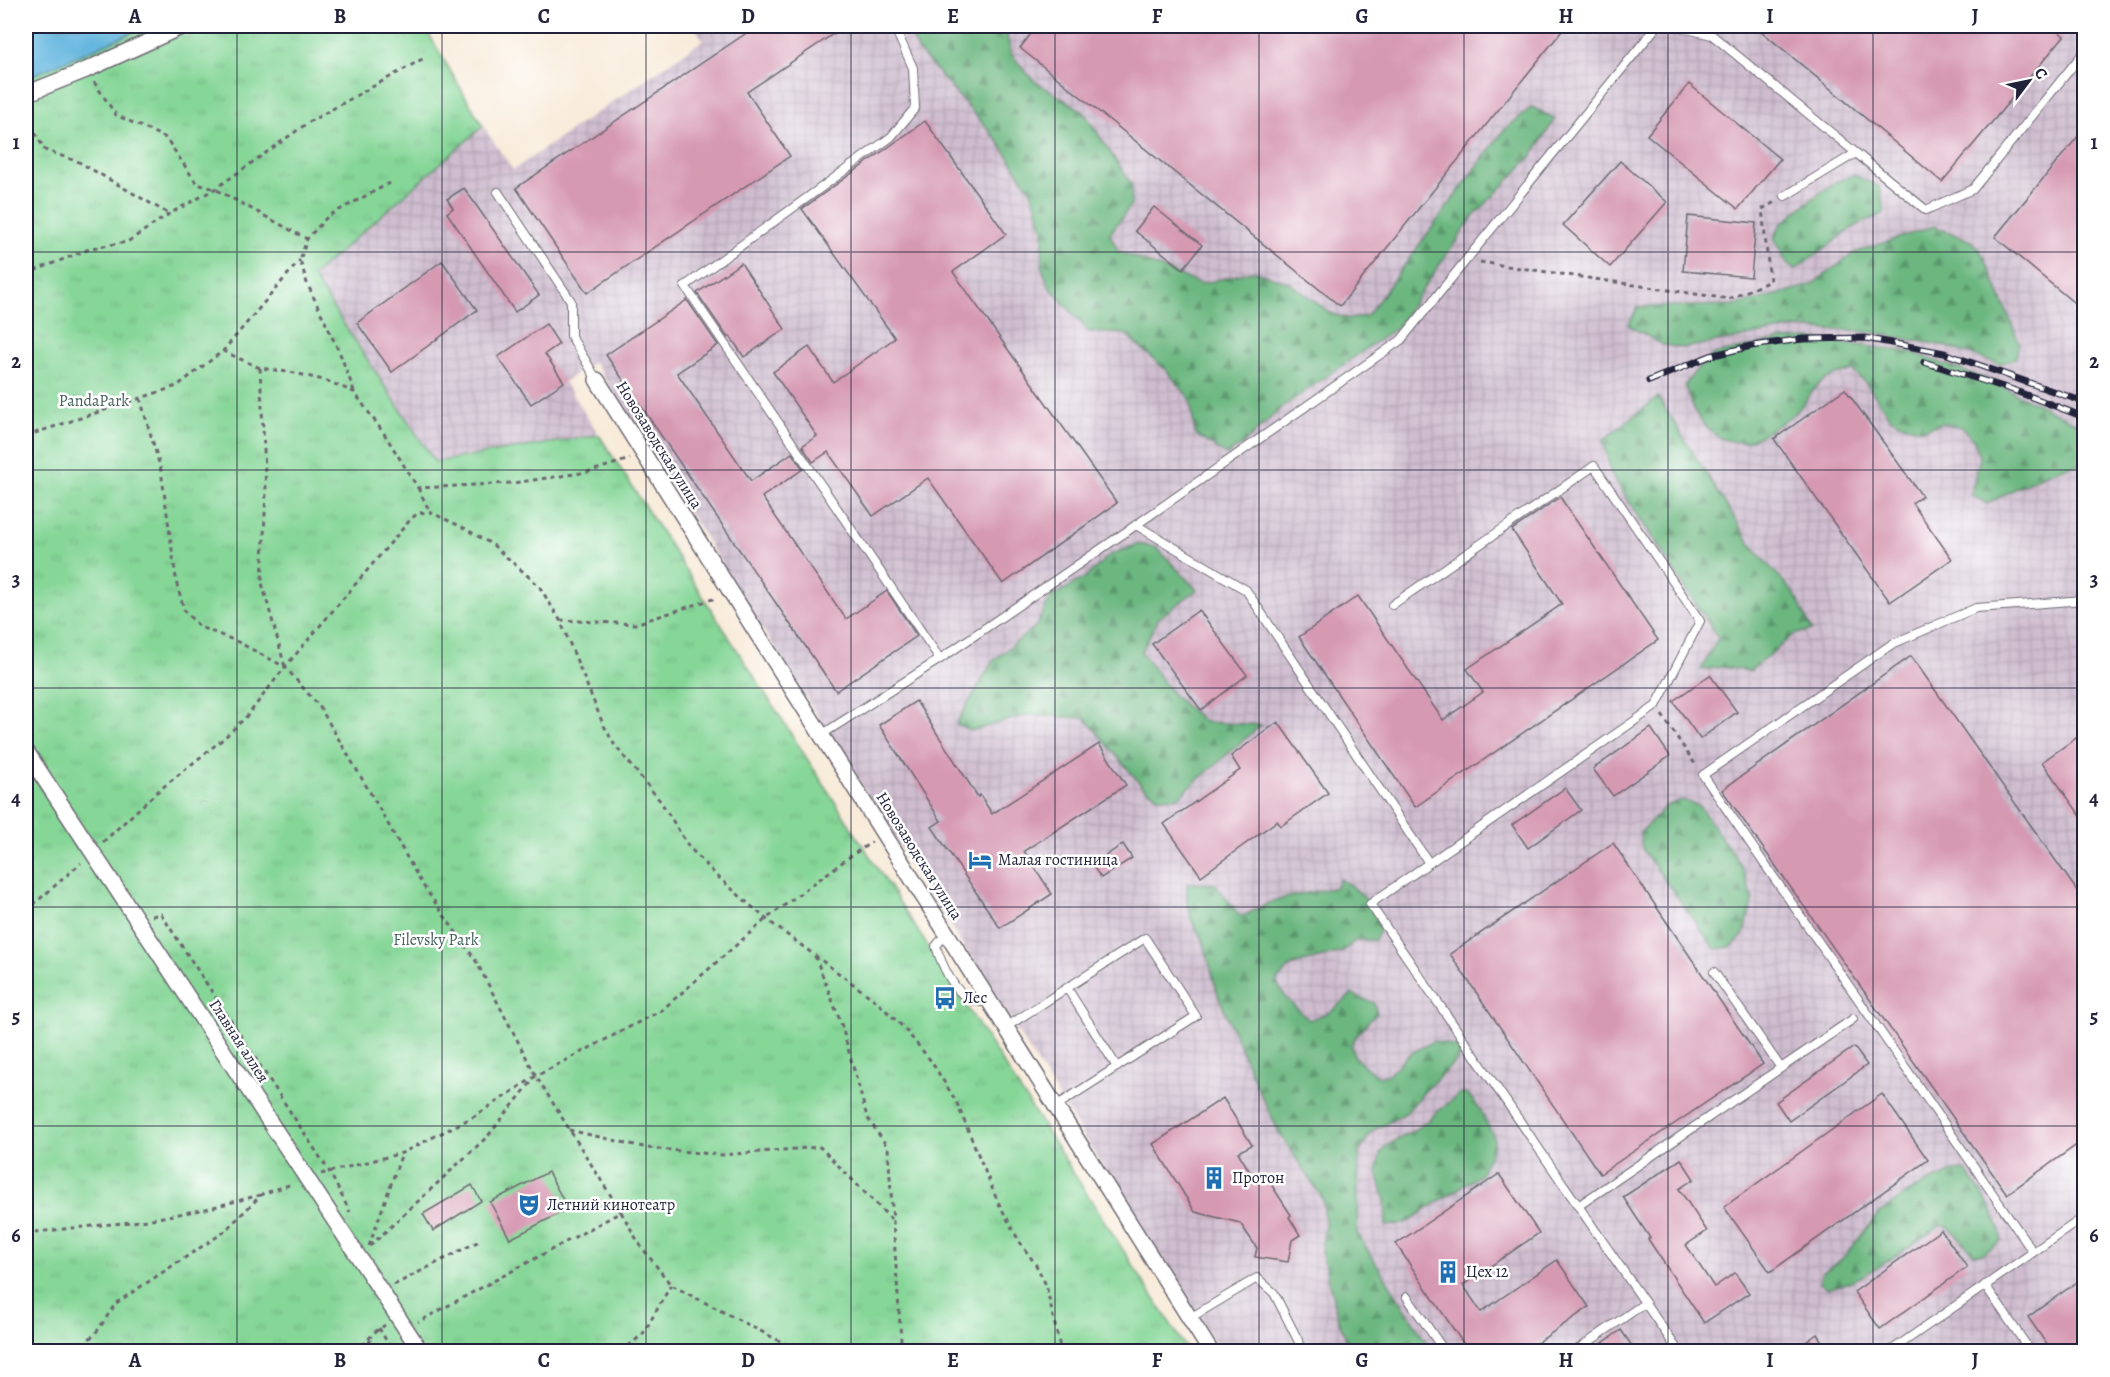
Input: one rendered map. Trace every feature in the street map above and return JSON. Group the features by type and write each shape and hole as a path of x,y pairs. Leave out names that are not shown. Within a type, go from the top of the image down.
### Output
{"street":[{"path":"26,94 87,70 183,26"},
{"name":"Новозаводская улица","path":"597,380 1211,1352"},
{"name":"Главная аллея","path":"26,751 421,1352"}],"lane":[{"path":"894,26 913,68 915,108 891,137 685,286 940,659"},
{"path":"821,735 940,659 1401,340 1657,26"},
{"path":"1675,26 1712,35 1926,210 1973,189 2085,52"},
{"path":"1785,196 1856,153"},
{"path":"498,192 571,301 571,336 597,380"},
{"path":"1392,605 1594,466 1700,621 1656,706 1370,904 1679,1352"},
{"path":"1136,525 1246,590 1429,863"},
{"path":"2033,1252 1703,775 1892,644 1976,608 2085,600"},
{"path":"1006,1027 1146,938 1196,1016 1056,1106"},
{"path":"1714,972 1781,1068"},
{"path":"1067,988 1117,1067"},
{"path":"1578,1206 1853,1019"},
{"path":"1889,1352 2084,1218"},
{"path":"1190,1318 1257,1278 1274,1293 1304,1352"},
{"path":"1985,1285 2031,1352"},
{"path":"1407,1297 1445,1352"},
{"path":"1574,1352 1645,1303"}],"path":[{"path":"26,274 92,248 127,242 169,214 215,189 309,122 426,57"},
{"path":"87,70 116,115 166,138 197,184 215,189 307,239"},
{"path":"26,117 45,150 79,162 169,214"},
{"path":"26,436 177,386 223,351 300,260 307,239 328,216 390,183"},
{"path":"1466,260 1729,299 1770,281 1762,209 1785,196"},
{"path":"300,260 307,283 341,356 354,392 385,435 418,488 429,512"},
{"path":"223,351 260,368 327,381 354,392"},
{"path":"260,368 266,491 262,583 285,667"},
{"path":"140,398 161,470 177,585 185,612 200,627 236,641 285,667 319,706 422,884 476,961 536,1076 640,1245 671,1285 801,1352"},
{"path":"418,488 513,483 588,471 617,463"},
{"path":"26,911 93,853 108,836 157,792 223,739 248,715 285,667 410,520 418,513 429,512 464,528 493,545 539,586 560,620 603,724 614,744 661,802 689,847 716,875 766,919 876,1001 903,1027 931,1061 956,1101 997,1200 1019,1241 1036,1264 1046,1285 1061,1352"},
{"path":"560,620 635,624 732,593"},
{"path":"26,668 26,709"},
{"path":"1656,706 1703,775"},
{"path":"26,1233 141,1221 206,1209 262,1194 328,1171 402,1153 476,1116 536,1076 662,1010 766,919 852,855 884,835"},
{"path":"136,919 161,914 328,1171 354,1219"},
{"path":"814,955 841,1023 867,1117 888,1148 901,1340 907,1352"},
{"path":"369,1247 488,1136 536,1076"},
{"path":"569,1130 648,1148 722,1155 820,1147 892,1219"},
{"path":"369,1247 402,1153"},
{"path":"77,1352 98,1330 116,1304 224,1232 262,1194"},
{"path":"417,1323 621,1212"},
{"path":"364,1238 369,1247"},
{"path":"382,1292 482,1240"},
{"path":"621,1352 644,1334 671,1285"},
{"path":"356,1352 379,1328 399,1316"},
{"path":"379,1328 393,1352"},
{"path":"364,1352 375,1332"}],"shaded area":[{"path":"694,26 2084,26 2084,1351 1219,1351 594,362 564,382 599,435 435,462 312,276 483,126 513,170 703,40"}],"green space":[{"name":"Filevsky Park","path":"147,26 424,26 483,126 312,276 435,462 599,435 1188,1351 26,1351 26,78"},
{"path":"907,26 1005,26 1011,54 1034,81 1083,111 1132,185 1131,205 1110,234 1118,251 1201,284 1253,271 1288,282 1332,314 1350,319 1367,316 1504,130 1532,107 1555,119 1532,156 1472,218 1396,328 1281,408 1241,446 1226,455 1195,434 1190,399 1166,370 1125,334 1089,332 1049,286 1042,268 1043,229 1032,193 998,141 918,50"},
{"path":"1854,175 1880,187 1884,213 1854,227 1795,270 1787,264 1774,238 1781,224 1837,181"},
{"path":"1934,226 1971,241 1984,256 2019,342 2016,359 1999,364 1945,346 1870,332 1795,328 1683,348 1663,345 1628,325 1638,307 1736,305 1811,285 1854,253"},
{"path":"1811,339 1911,352 1986,379 2084,427 2084,464 2059,469 1987,504 1971,495 1980,457 1974,440 1961,427 1941,423 1923,429 1906,426 1890,418 1867,384 1853,371 1822,382 1795,413 1747,441 1730,441 1720,438 1711,432 1697,415 1685,385 1696,370 1715,354 1780,340"},
{"path":"1658,397 1752,546 1795,595 1812,630 1793,635 1750,671 1721,667 1701,670 1718,638 1611,474 1603,440"},
{"path":"1138,544 1157,548 1197,590 1159,618 1141,652 1174,696 1205,722 1261,725 1177,798 1159,797 1143,787 1085,718 1027,715 971,731 956,724 993,661 1036,626 1051,597 1086,577 1110,555"},
{"path":"1682,800 1699,806 1741,865 1753,900 1743,936 1731,947 1715,949 1642,849 1640,833 1666,806"},
{"path":"1340,879 1361,894 1371,906 1380,931 1375,940 1356,940 1342,952 1292,965 1276,982 1287,999 1309,1020 1330,1012 1352,994 1374,1003 1377,1013 1359,1032 1352,1046 1353,1053 1358,1060 1379,1077 1388,1075 1408,1055 1433,1041 1457,1047 1462,1055 1406,1113 1371,1132 1359,1153 1357,1233 1432,1351 1351,1351 1338,1319 1321,1251 1325,1225 1323,1199 1280,1134 1256,1085 1218,995 1203,940 1193,924 1187,902 1187,883 1215,884 1241,917 1275,900 1336,887"},
{"path":"1467,1093 1479,1108 1494,1137 1493,1147 1480,1175 1404,1224 1386,1226 1385,1200 1377,1173 1380,1154 1386,1146 1417,1129 1458,1095"},
{"path":"1965,1170 1993,1212 2002,1241 1983,1254 1974,1254 1949,1227 1940,1226 1870,1272 1841,1285 1827,1288 1820,1283 1821,1274 1844,1257 1879,1213 1914,1189 1955,1171"}],"water":[{"path":"26,26 147,26 26,78"}],"building":[{"path":"757,26 845,26 747,92 790,156 587,293 516,188"},
{"path":"1037,26 1566,26 1340,306 1020,48"},
{"path":"1755,26 2052,26 2064,36 1942,182"},
{"path":"1689,84 1780,159 1738,209 1647,135"},
{"path":"925,121 1006,234 953,272 1117,503 1003,584 928,478 873,516 828,452 813,462 802,446 817,436 773,372 809,347 833,382 895,338 802,209"},
{"path":"2085,128 2085,312 1995,237"},
{"path":"1620,161 1667,202 1610,267 1563,225"},
{"path":"464,188 539,295 515,312 447,213 453,208 447,199"},
{"path":"1154,207 1202,245 1183,269 1135,231"},
{"path":"1688,216 1756,223 1751,277 1683,271"},
{"path":"442,261 477,310 392,372 357,323"},
{"path":"741,263 785,329 744,357 697,293"},
{"path":"687,300 718,345 677,373 751,481 792,453 803,469 762,497 846,619 887,591 917,636 836,691 606,355"},
{"path":"546,324 559,344 545,354 564,382 531,404 498,357"},
{"path":"1845,389 1922,496 1912,503 1952,559 1890,602 1774,439"},
{"path":"1560,497 1658,640 1415,807 1299,637 1358,596 1443,720 1483,692 1467,669 1562,604 1512,530"},
{"path":"1199,610 1247,675 1201,710 1152,644"},
{"path":"1911,656 2085,902 2085,1139 2007,1194 1722,790"},
{"path":"1710,675 1737,712 1700,739 1673,701"},
{"path":"916,701 978,797 980,795 992,814 1099,744 1126,785 1024,851 1052,894 1000,928 932,827 941,821 879,725"},
{"path":"1278,722 1328,793 1281,826 1277,821 1201,876 1164,824 1240,770 1231,756"},
{"path":"1651,728 1670,756 1613,796 1593,769"},
{"path":"2085,732 2085,822 2042,762"},
{"path":"1565,788 1581,810 1528,848 1512,825"},
{"path":"1613,843 1763,1064 1600,1174 1450,954"},
{"path":"1123,844 1132,858 1101,878 1092,865"},
{"path":"1854,1047 1867,1065 1789,1121 1776,1102"},
{"path":"1882,1094 1928,1160 1770,1272 1724,1207"},
{"name":"Протон","path":"1223,1098 1252,1145 1238,1152 1256,1182 1265,1175 1291,1215 1289,1217 1300,1235 1292,1240 1288,1262 1255,1257 1257,1248 1240,1223 1195,1212 1153,1144"},
{"path":"1681,1159 1694,1179 1679,1189 1707,1231 1686,1245 1714,1287 1735,1273 1749,1293 1704,1323 1623,1197"},
{"name":"Летний кинотеатр","path":"548,1172 568,1209 510,1239 490,1202"},
{"name":"Цех 12","path":"1499,1174 1539,1233 1463,1285 1481,1312 1557,1260 1589,1307 1524,1352 1469,1352 1396,1244"},
{"path":"472,1185 481,1201 433,1231 423,1214"},
{"path":"1941,1230 1967,1267 1880,1329 1854,1292"},
{"path":"2077,1282 2085,1292 2085,1352 2052,1352 2028,1317"},
{"path":"1621,1330 1636,1352 1590,1352"},
{"path":"1817,1334 1829,1352 1792,1352"}],"railway":[{"path":"1649,381 1710,356 1751,346 1803,339 1865,338 1944,353 2084,402"},
{"path":"1924,362 2013,390 2084,417"}],"place":[{"name":"Малая гостиница","path":"980,860"},
{"name":"Лес","path":"945,998"},
{"name":"Протон","path":"1214,1178"},
{"name":"Летний кинотеатр","path":"529,1205"},
{"name":"Цех 12","path":"1448,1272"}],"park label":[{"name":"PandaPark","path":"94,401"}]}
